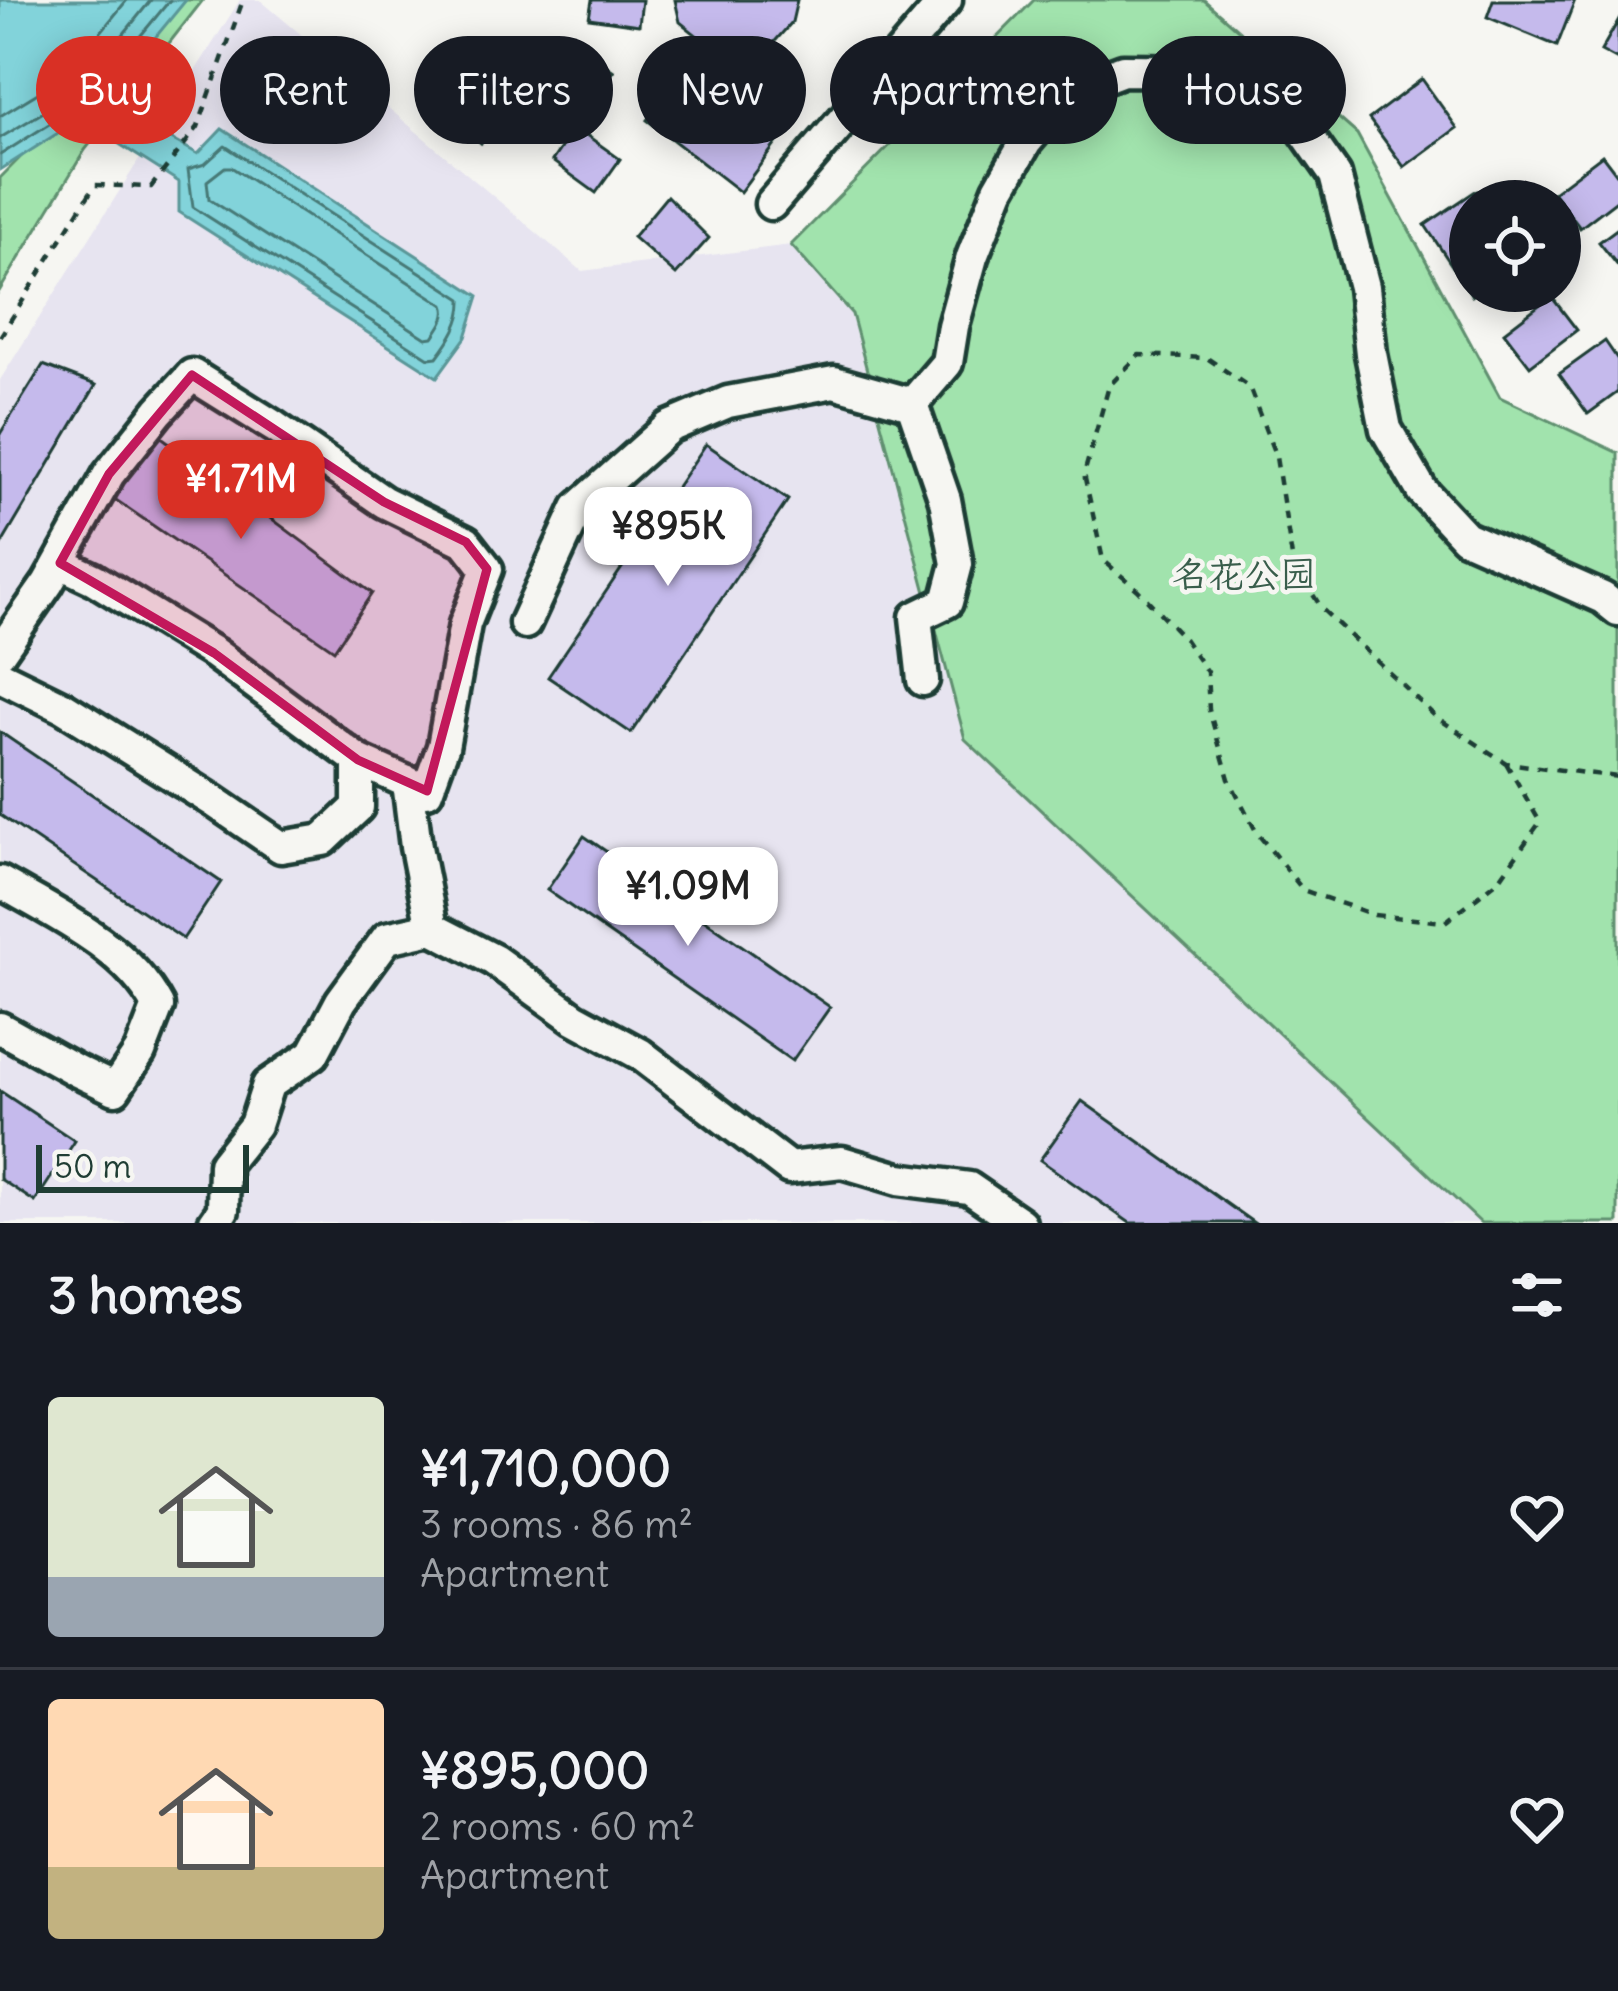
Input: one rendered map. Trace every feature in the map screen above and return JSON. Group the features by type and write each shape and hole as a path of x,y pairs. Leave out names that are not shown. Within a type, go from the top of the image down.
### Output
{"street":[{"path":"771,204 946,0"},
{"path":"913,404 947,363 972,257 999,189 1026,142 1070,90 1123,70 1223,70 1260,88 1302,128 1335,175 1364,287 1386,429 1422,491 1465,537 1603,598 1618,610"},
{"path":"0,652 60,563 109,474 192,376 384,502 466,542 488,569 465,624 443,747 427,791 358,760 214,653 60,563"},
{"path":"525,623 578,508 669,427 728,401 834,382 913,404"},
{"path":"913,404 945,500 957,564 947,602 916,617 923,680"},
{"path":"0,676 62,707 281,847 323,840 358,807 358,760"},
{"path":"408,782 432,928"},
{"path":"0,882 114,953 148,988 158,1006 140,1052 115,1089 0,1028"},
{"path":"214,1223 223,1210 224,1164 255,1125 268,1085 313,1054 341,1001 387,938 432,928 494,960 574,1018 640,1054 789,1168 842,1162 899,1179 969,1188 1020,1223"}],"path":[{"path":"0,337 94,185 152,187 198,127 243,0"},
{"path":"1506,763 1540,821 1498,880 1445,922 1375,915 1304,890 1257,833 1229,779 1209,710 1208,672 1183,637 1103,560 1084,474 1109,386 1139,356 1207,358 1249,387 1276,457 1293,564 1323,610 1436,717 1506,763 1618,777"}],"highlighted area":[{"path":"192,375 384,502 466,542 487,569 427,791 358,760 214,653 60,563 109,474"}],"shaded area":[{"path":"240,0 260,0 303,36 220,36 220,144 390,144 390,109 414,130 414,144 431,144 582,271 791,245 852,314 965,739 1481,1223 0,1223 0,380 149,144 196,144 196,70"}],"green space":[{"path":"176,0 203,0 175,36 140,36"},
{"name":"名花公园","path":"1034,0 1204,0 1245,36 1142,36 1142,144 1346,144 1346,124 1357,134 1449,303 1449,312 1454,312 1500,397 1618,453 1618,1223 1481,1223 965,739 852,314 791,245 891,144 1118,144 1118,36 998,36"},
{"path":"36,142 90,144 0,290 0,178"}],"water":[{"path":"0,0 186,0 156,36 36,36 36,144 41,144 0,170"},
{"path":"220,131 220,144 245,144 479,296 466,337 437,377 179,212 179,182 119,144 180,144 198,154"}],"building":[{"path":"592,0 642,0 639,25 589,18"},
{"path":"675,0 797,0 792,22 780,36 698,36 680,22"},
{"path":"1493,0 1575,0 1557,46 1487,17"},
{"path":"1618,21 1618,60 1601,51"},
{"path":"1422,79 1457,128 1404,167 1369,119"},
{"path":"564,144 599,144 620,159 596,193 552,161"},
{"path":"678,144 776,144 740,192"},
{"path":"1602,155 1618,176 1618,199 1581,227 1581,180 1569,180"},
{"path":"667,196 709,238 676,275 633,237"},
{"path":"1449,209 1449,261 1425,225"},
{"path":"1618,228 1618,266 1599,242"},
{"path":"1530,312 1563,312 1577,330 1530,366 1504,332"},
{"path":"1605,341 1618,360 1618,392 1588,414 1559,374"},
{"path":"43,365 96,385 0,547 0,434"},
{"path":"156,433 372,593 334,650 113,498"},
{"path":"706,444 788,500 631,733 548,677"},
{"path":"0,732 221,882 183,939 0,815"},
{"path":"584,836 830,1007 792,1061 547,890"},
{"path":"0,1091 75,1141 35,1202 0,1179"},
{"path":"1082,1101 1254,1223 1130,1223 1040,1160"}]}
